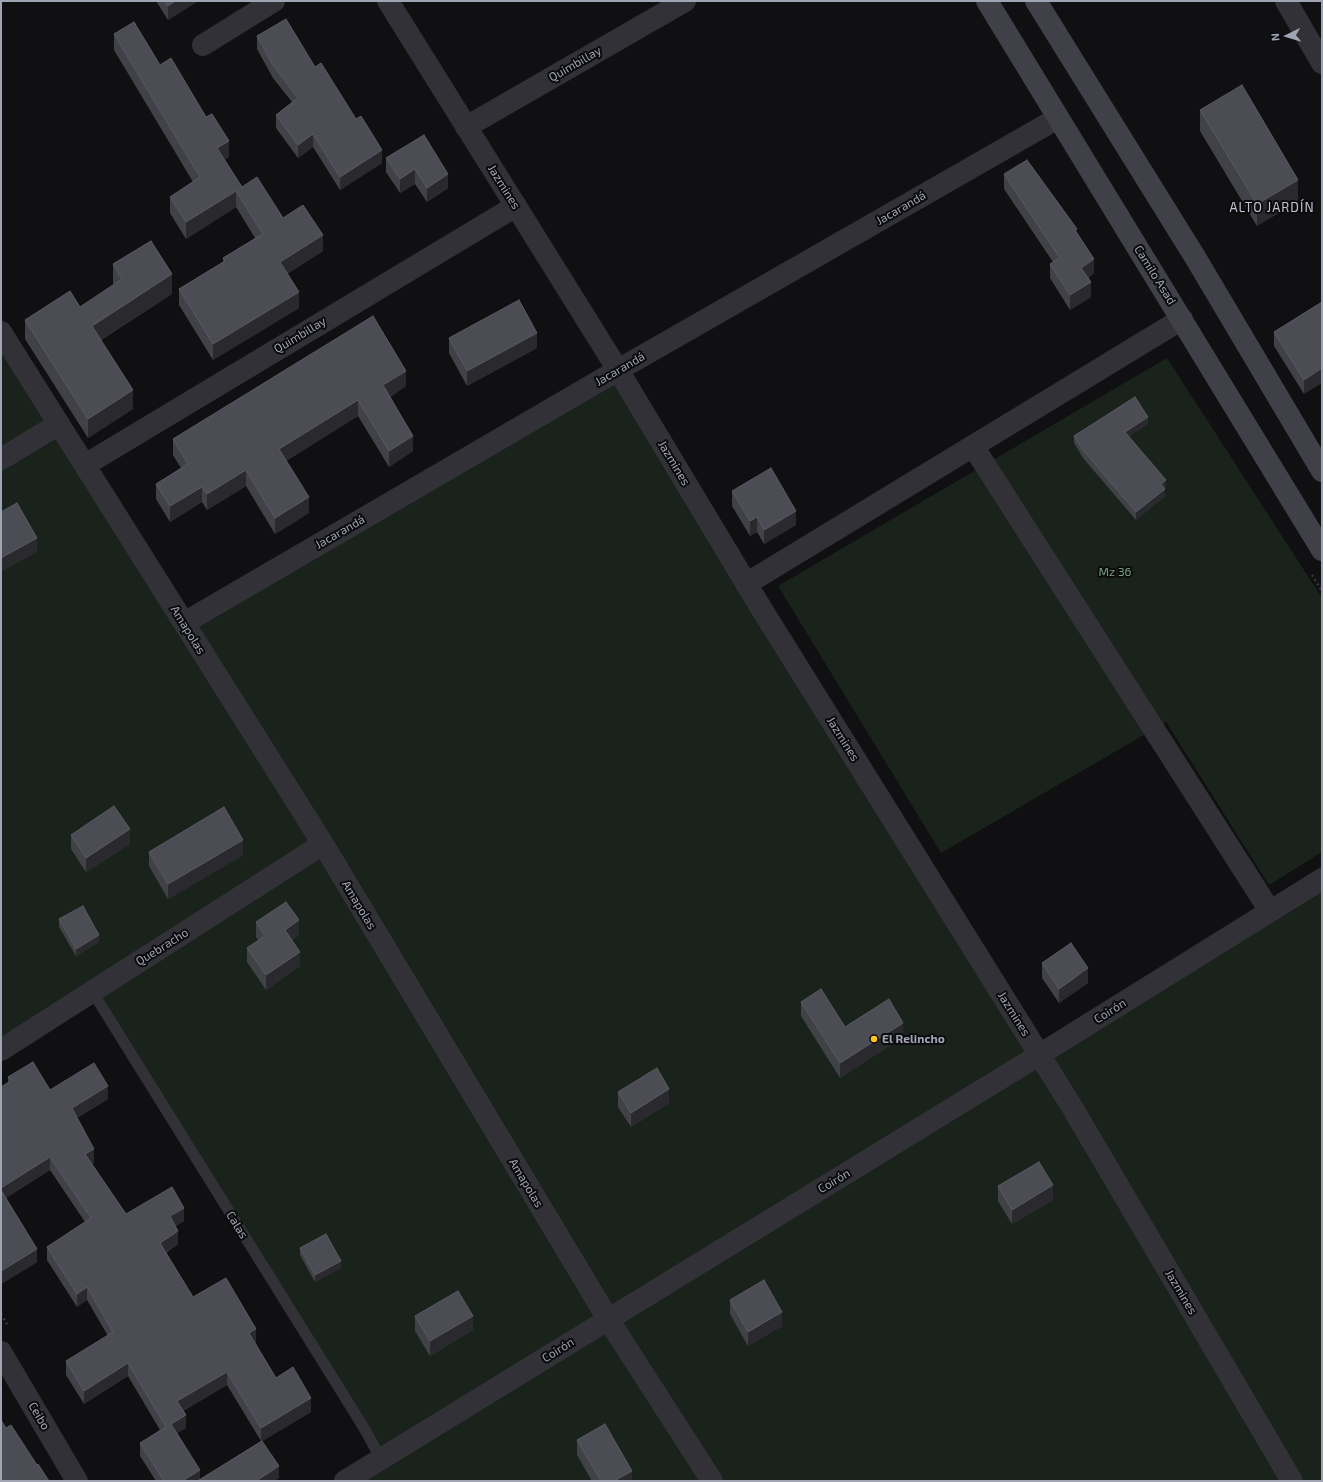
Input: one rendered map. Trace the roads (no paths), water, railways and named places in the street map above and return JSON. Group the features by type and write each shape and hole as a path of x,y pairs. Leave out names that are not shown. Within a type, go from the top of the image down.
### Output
{"street":[{"path":"203,45 274,1"},
{"name":"Jazmines","path":"388,1 618,370 746,584 1039,1055 1292,1481"},
{"name":"Quimbillay","path":"466,127 685,1"},
{"name":"Camilo Asad","path":"987,1 1322,550"},
{"path":"1036,1 1194,257 1322,471"},
{"path":"1286,1 1322,63"},
{"name":"Jacarandá","path":"184,623 618,370 1058,118"},
{"name":"Quimbillay","path":"85,465 516,206"},
{"path":"746,584 1182,319"},
{"name":"Amapolas","path":"1,332 323,844 608,1319 712,1481"},
{"path":"1,459 59,424"},
{"path":"973,446 1270,911"},
{"name":"Quebracho","path":"1,1050 323,844"},
{"name":"Coirón","path":"345,1481 1039,1055 1322,878"},
{"name":"Ceibo","path":"1,1352 78,1481"}],"lane":[{"name":"Calas","path":"92,991 364,1428 381,1459"}],"place":[{"name":"El Relincho","path":"874,1039"}],"district":[{"name":"ALTO JARDÍN","path":"1272,208"}],"park label":[{"name":"Mz 36","path":"1115,572"}]}
